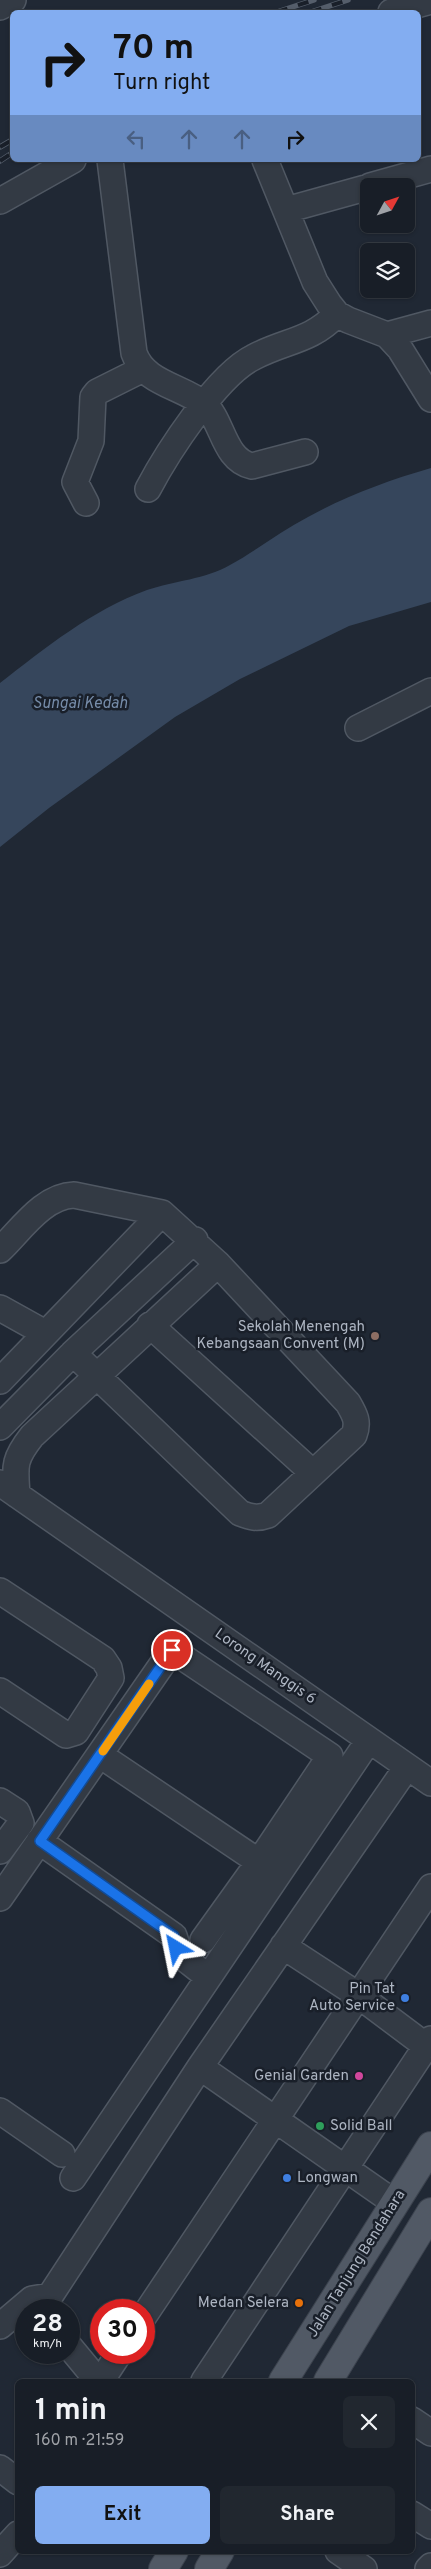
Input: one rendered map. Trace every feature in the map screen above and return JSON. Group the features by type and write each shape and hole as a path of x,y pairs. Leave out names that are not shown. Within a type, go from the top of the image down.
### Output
{"main road":[{"name":"Jalan Tanjung Bendahara","path":"284,2379 431,2146"},
{"path":"329,2379 431,2212"},
{"path":"163,2569 172,2554"},
{"path":"209,2569 218,2554"}],"street":[{"path":"0,7 13,0"},
{"path":"397,10 431,1"},
{"path":"0,201 69,162"},
{"path":"110,162 134,353 143,369 205,405 227,444 240,461 247,465 252,466 305,452"},
{"path":"266,162 316,282 337,314 387,335 400,350 431,399"},
{"path":"398,178 431,169"},
{"path":"286,210 360,189"},
{"path":"148,489 166,455 205,405 243,363 266,351 320,331 337,314"},
{"path":"387,335 431,323"},
{"path":"86,503 75,482 91,441 92,397 97,392 143,369"},
{"path":"358,728 431,691"},
{"path":"0,1250 46,1204 64,1195 74,1195 162,1212 195,1240 348,1404 355,1415 357,1426 354,1435 268,1515 260,1518 240,1513 73,1353"},
{"path":"0,1380 162,1212"},
{"path":"0,1427 73,1353 195,1240"},
{"path":"9,1489 18,1453 32,1436 218,1264"},
{"path":"0,1308 45,1332"},
{"path":"150,1325 313,1473"},
{"path":"0,1385 27,1400"},
{"name":"Lorong Manggis 6","path":"9,1489 431,1783"},
{"path":"0,1591 103,1659 109,1668 111,1678 76,1732 66,1735 58,1732 0,1691"},
{"path":"0,1898 172,1650 330,1756 259,1862 203,1940"},
{"path":"73,2178 369,1740"},
{"path":"100,1755 259,1862"},
{"path":"50,2299 200,2067 407,1766"},
{"path":"0,1801 17,1812 21,1823 0,1851"},
{"path":"40,1841 174,1936 180,1955 208,1977"},
{"path":"155,2299 431,1887"},
{"path":"174,1936 192,1935 224,1954"},
{"path":"205,2379 429,2042 283,1946"},
{"path":"200,2067 395,2203"},
{"path":"0,2111 62,2154"},
{"path":"0,2326 15,2313"},
{"path":"80,2359 97,2379"},
{"path":"100,2379 111,2364"},
{"path":"415,2422 431,2433"},
{"path":"0,2468 15,2480"},
{"path":"415,2516 431,2526"},
{"path":"0,2554 15,2537"},
{"path":"342,2554 364,2569"},
{"path":"428,2569 431,2566"}],"water":[{"name":"Sungai Kedah","path":"431,468 431,602 349,626 240,679 175,717 49,808 0,847 0,683 70,631 127,598 157,587 221,570 322,509 368,489"}],"railway":[{"path":"283,10 314,0"},
{"path":"317,10 348,0"},
{"path":"0,147 10,141"},
{"path":"0,161 10,154"}],"slow traffic":[{"path":"103,1751 149,1684"}],"place":[{"name":"Sekolah Menengah Kebangsaan Convent (M)","path":"375,1336"},
{"name":"Pin Tat Auto Service","path":"405,1998"},
{"name":"Genial Garden","path":"359,2076"},
{"name":"Solid Ball","path":"320,2126"},
{"name":"Longwan","path":"287,2178"},
{"name":"Medan Selera","path":"299,2303"}],"route":[{"path":"172,1650 40,1841 174,1936 176,1948"}]}
